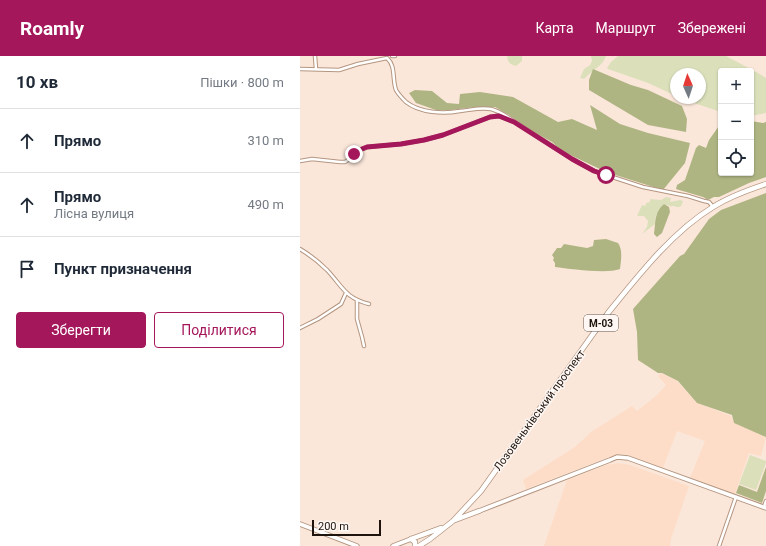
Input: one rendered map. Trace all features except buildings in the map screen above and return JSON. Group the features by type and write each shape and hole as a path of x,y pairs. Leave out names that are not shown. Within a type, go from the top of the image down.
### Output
{"highway":[{"name":"Лозовеньківський проспект","path":"421,545 453,521 481,491 608,313 630,286 676,236 713,207 734,196 766,184"},
{"path":"472,501 474,508 479,511"},
{"path":"467,506 479,511"},
{"path":"453,521 479,511"},
{"path":"411,539 446,526"},
{"path":"411,539 418,539 421,545"},
{"path":"411,539 415,542 415,546"}],"street":[{"path":"315,56 316,70"},
{"path":"300,69 339,70 393,56"},
{"path":"387,58 391,62 398,94 413,106 426,111 436,112 492,109 503,114 572,159 594,171 643,187 704,200 709,202 713,207"},
{"path":"300,161 312,160 346,162 356,152 367,147 424,140 443,135 490,117 499,116 514,122"},
{"path":"300,249 318,261 346,293 357,300 369,304"},
{"path":"300,328 318,319 340,304 346,293"},
{"path":"357,300 357,319 364,346"},
{"path":"479,511 610,460 622,457 765,508 766,500"},
{"path":"719,546 736,497"},
{"path":"300,524 357,546"},
{"path":"393,546 411,539"}],"shaded area":[{"path":"661,373 677,381 697,403 731,416 734,423 766,437 761,456 749,453 735,494 690,478 705,441 677,431 663,468 623,454 609,457 526,489 523,480 575,447 591,432 632,406 637,411 657,395 666,385 658,376"},
{"path":"618,463 630,465 689,486 670,546 544,546 567,480 606,465"}],"green space":[{"path":"507,56 523,56 522,61 516,66 509,62"},
{"path":"591,56 606,56 600,66 584,79 580,78 584,69 590,65 592,61"},
{"path":"618,56 726,56 749,68 718,68 718,111 697,104 706,104 706,68 670,68 670,93 648,83 608,69 607,68"},
{"path":"593,69 631,85 648,90 670,100 670,104 678,104 682,106 687,119 686,132 648,125 589,90 589,80"},
{"path":"754,71 766,78 766,113 754,115"},
{"path":"415,90 432,91 447,103 459,104 460,94 480,92 513,97 558,122 572,119 597,130 590,105 620,124 648,133 690,143 685,163 663,190 606,172 562,151 552,142 495,107 436,110 416,103 409,93"},
{"path":"754,122 766,122 766,177 719,197 714,197 708,200 703,197 676,189 677,185 685,180 696,148 699,145 706,148 709,140 718,127 718,176 754,176"},
{"path":"766,193 766,437 734,423 732,415 697,403 678,381 662,373 658,373 638,360 637,332 633,309 680,256 684,254 709,219 721,210"},
{"path":"666,197 671,198 670,202 680,200 683,201 680,207 664,204 656,215 655,224 642,234 647,227 648,221 644,216 637,216 642,205 645,206 646,203 650,202 650,199 661,200"},
{"path":"664,204 669,207 670,212 662,233 657,237 654,234 656,218 658,211"},
{"path":"606,239 618,243 620,246 620,269 598,271 555,267 553,260 554,258 552,255 557,248 561,248 564,244 587,248 593,246 594,240"},
{"path":"750,455 766,461 756,490 739,484"},
{"path":"766,467 766,491 762,503 736,493 739,485 757,492"}],"route":[{"path":"354,154 367,147 424,140 443,135 490,117 499,116 514,122 572,159 594,171 606,175"}]}
